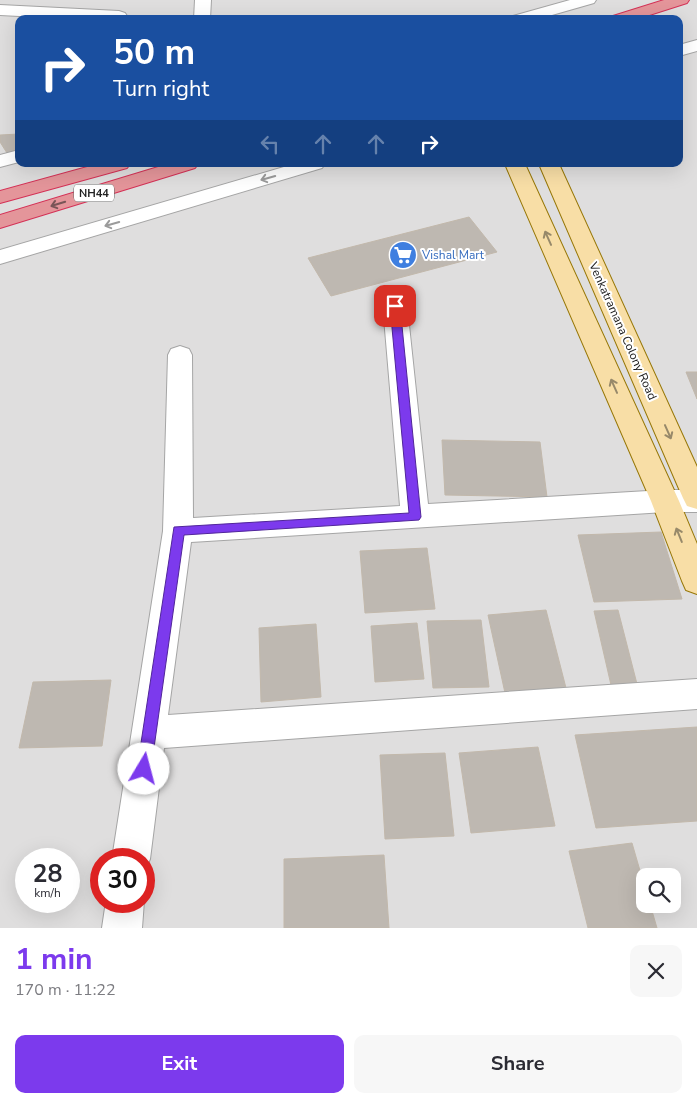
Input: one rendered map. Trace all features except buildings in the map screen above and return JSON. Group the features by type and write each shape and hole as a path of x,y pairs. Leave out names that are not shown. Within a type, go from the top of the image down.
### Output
{"highway":[{"path":"632,15 681,0"},
{"name":"NH44","path":"0,197 109,167"},
{"name":"NH44","path":"0,222 178,167"}],"main road":[{"path":"516,167 665,501 697,581"},
{"name":"Venkatramana Colony Road","path":"550,167 697,499"}],"street":[{"path":"202,15 203,0"},
{"path":"534,15 588,0"},
{"path":"0,10 99,15"},
{"path":"683,49 697,45"},
{"path":"0,161 15,157"},
{"path":"0,257 305,167"},
{"path":"395,306 415,517"},
{"path":"133,848 178,531 180,355"},
{"path":"178,531 697,499"},
{"path":"149,732 697,694"},
{"path":"122,928 124,913"}],"shaded area":[{"path":"0,0 697,0 697,928 0,928"}],"place":[{"name":"Vishal Mart","path":"403,255"}],"route":[{"path":"144,769 178,531 415,517 395,306"}]}
